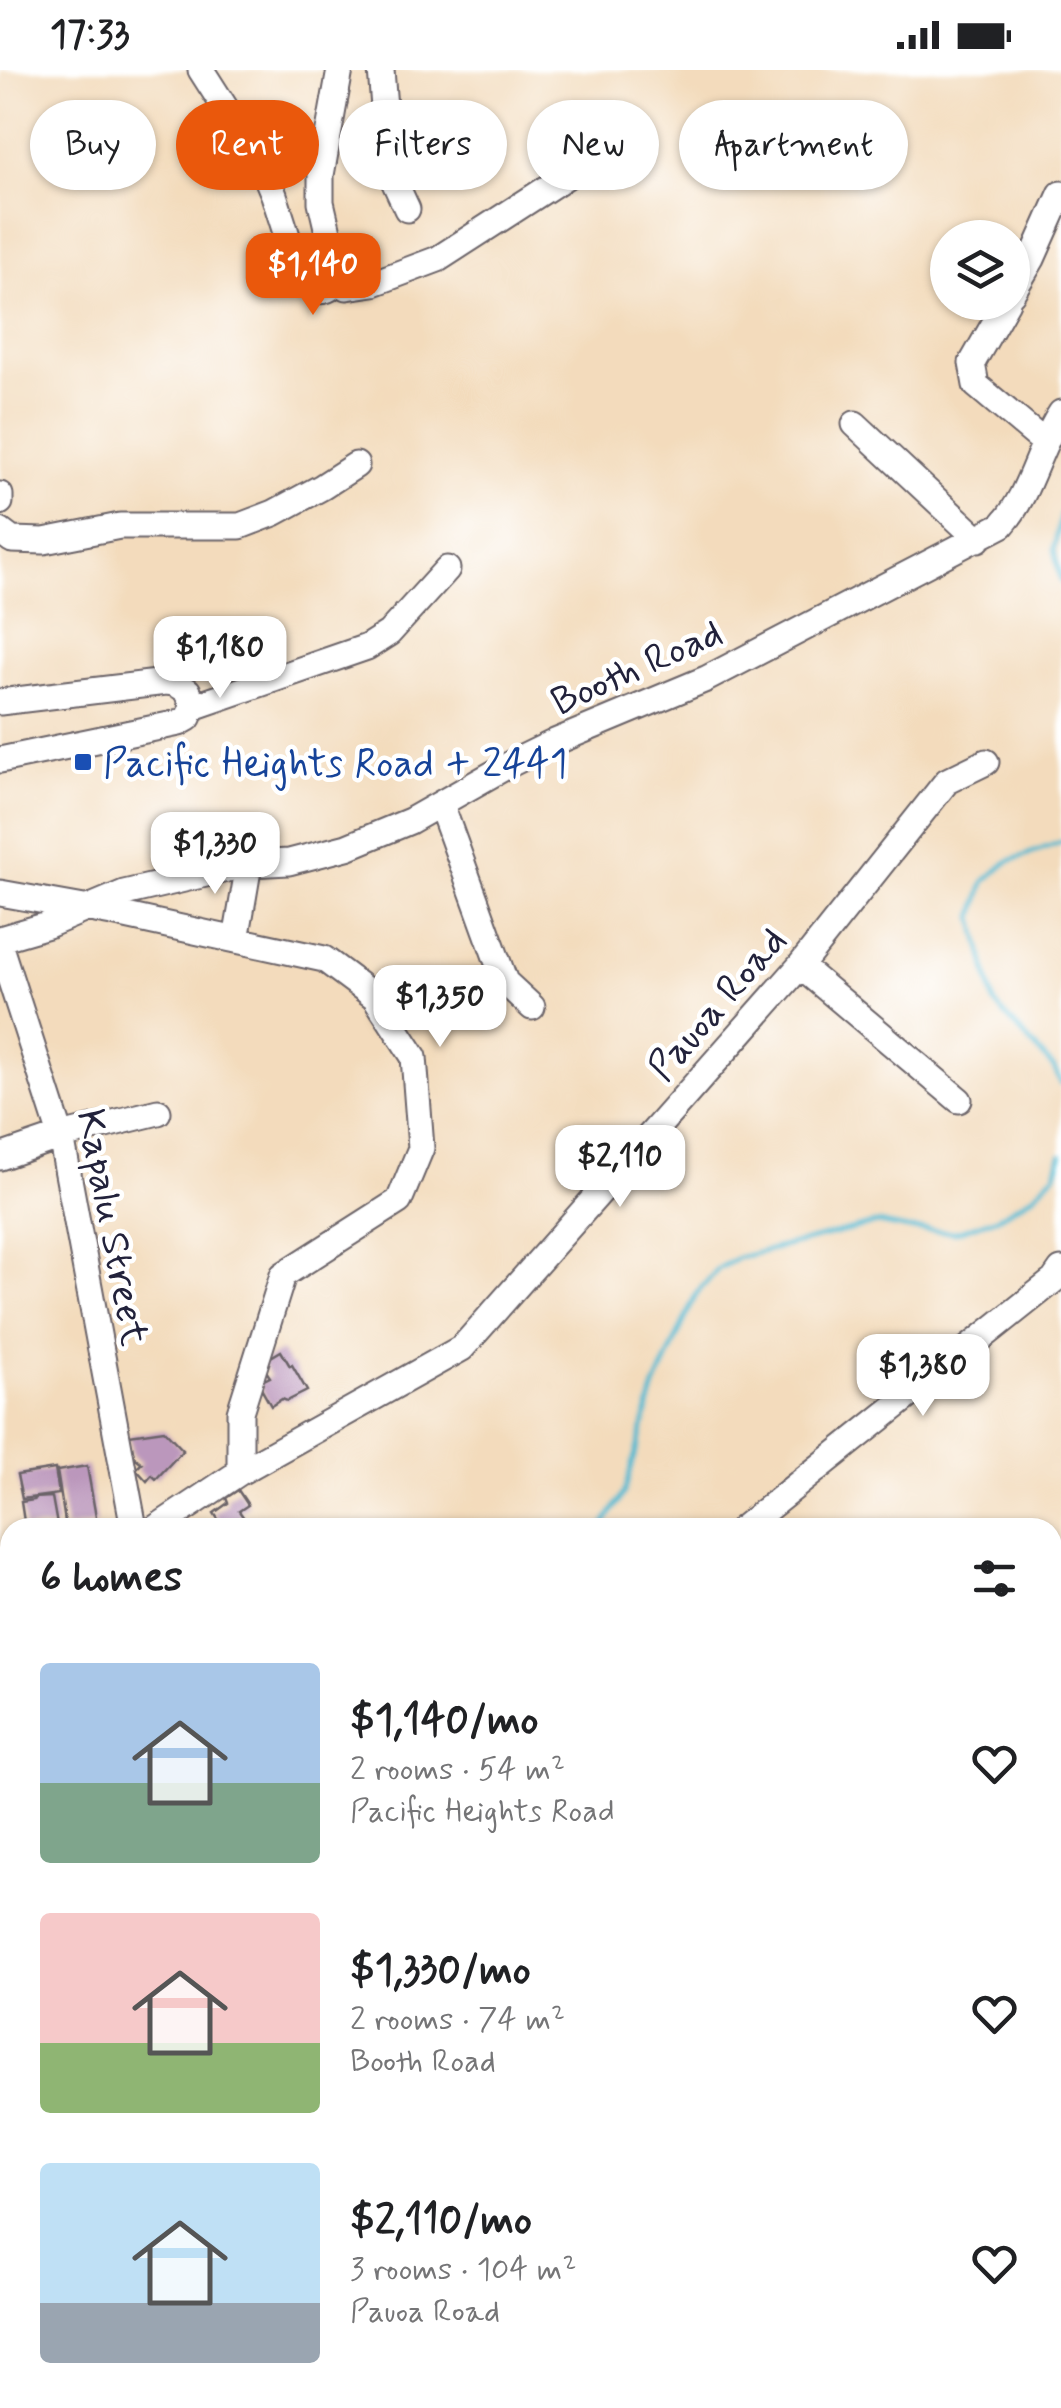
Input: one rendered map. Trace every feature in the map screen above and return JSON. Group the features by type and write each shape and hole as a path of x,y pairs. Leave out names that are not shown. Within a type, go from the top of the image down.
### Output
{"street":[{"path":"201,70 260,164 303,282 312,290 327,290 336,282 337,265 321,202 321,175 340,70"},
{"path":"381,70 389,170 407,209"},
{"path":"336,282 348,287 374,283 438,259 545,190"},
{"path":"1030,262 1061,194"},
{"path":"997,320 972,363 976,385 1045,443"},
{"name":"Booth Road","path":"0,943 124,893 249,864 289,862 347,847 410,821 555,742 706,679 1002,525 1025,492 1061,413"},
{"path":"855,424 978,540"},
{"path":"0,531 12,540 44,541 120,526 240,526 322,488 356,465"},
{"path":"193,707 368,648 389,633 447,569"},
{"path":"0,702 166,682 188,691 193,707 188,718 179,723 0,760"},
{"name":"Pauoa Road","path":"192,1518 240,1472 462,1348 800,966 947,781 986,762"},
{"path":"441,805 505,982 532,1007"},
{"path":"236,940 249,864"},
{"path":"0,893 324,959 375,997 414,1057 421,1148 399,1201 283,1276 240,1412 240,1472"},
{"name":"Kapalu Street","path":"0,943 61,1136 132,1518"},
{"path":"800,966 959,1100"},
{"path":"0,1157 61,1136 158,1112"},
{"path":"756,1518 1054,1280 1061,1270"}],"building":[{"path":"281,1351 307,1391 271,1406 258,1383 270,1377 261,1363"},
{"path":"164,1430 183,1450 156,1479 152,1475 147,1481 136,1469 142,1463 132,1455 129,1435"},
{"path":"87,1466 96,1518 64,1518 57,1471"},
{"path":"55,1469 59,1494 22,1499 17,1475"},
{"path":"238,1490 248,1505 239,1511 244,1518 217,1518 214,1513 228,1503 226,1498"},
{"path":"52,1497 56,1518 23,1518 21,1502"}],"waterway":[{"path":"1061,514 1054,549 1061,582"},
{"path":"1061,842 1007,862 984,882 974,917 994,1003 1054,1068 1061,1083"},
{"path":"608,1518 624,1493 655,1387 696,1294 718,1269 737,1258 878,1223 956,1232 996,1218 1033,1196 1056,1173 1061,1155"}],"place":[{"name":"Pacific Heights Road + 2441","path":"83,762"}]}
